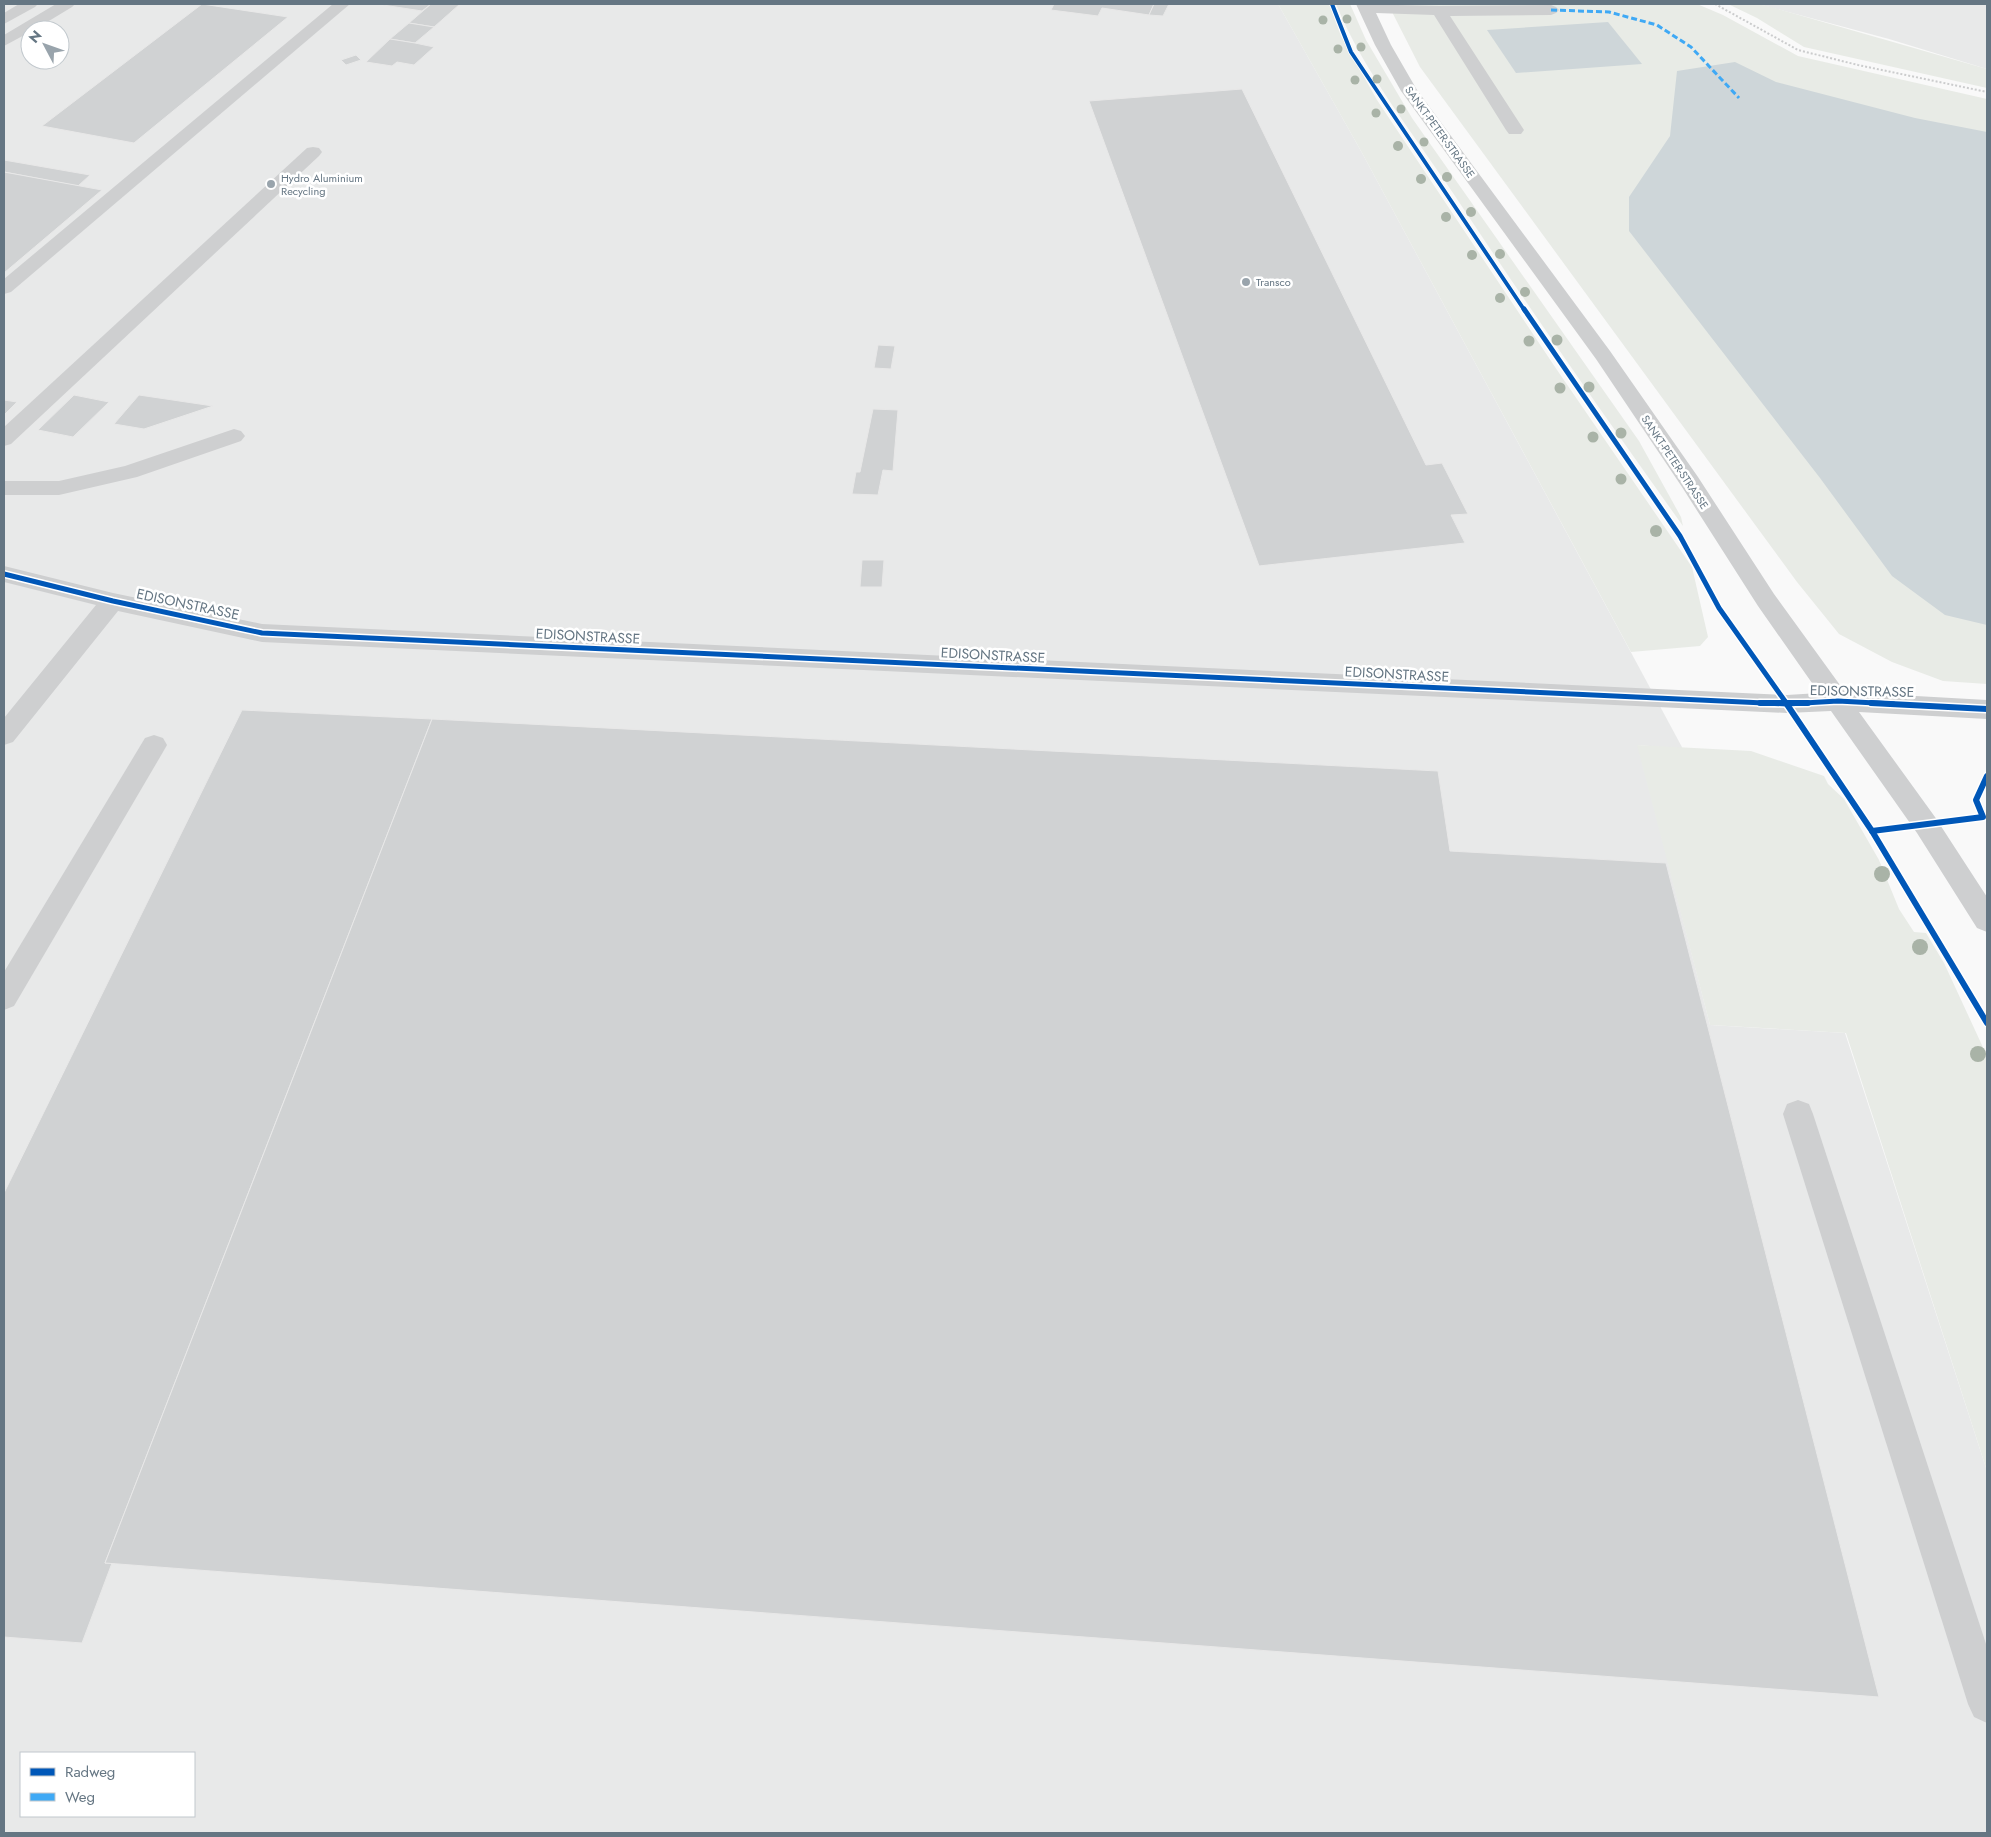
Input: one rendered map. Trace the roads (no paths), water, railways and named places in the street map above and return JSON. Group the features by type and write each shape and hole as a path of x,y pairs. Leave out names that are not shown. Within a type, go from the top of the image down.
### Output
{"street":[{"path":"4,19 30,4"},
{"path":"4,42 67,4"},
{"path":"4,288 342,4"},
{"path":"1365,6 1439,11 1551,10"},
{"name":"SANKT-PETER-STRASSE","path":"1365,6 1383,45 1409,91 1602,355 1690,482 1766,600 1926,825 1987,920"},
{"path":"1439,11 1514,130"},
{"path":"4,439 313,152"},
{"path":"4,488 59,488 129,472 234,436"},
{"name":"EDISONSTRASSE","path":"4,574 113,601 262,633 1786,704 1838,701 1987,709"},
{"path":"4,735 113,601"},
{"path":"4,997 154,744"},
{"path":"1798,1114 1987,1704"}],"place":[{"name":"Hydro Aluminium Recycling","path":"271,184"},
{"name":"Transco","path":"1246,282"}]}
